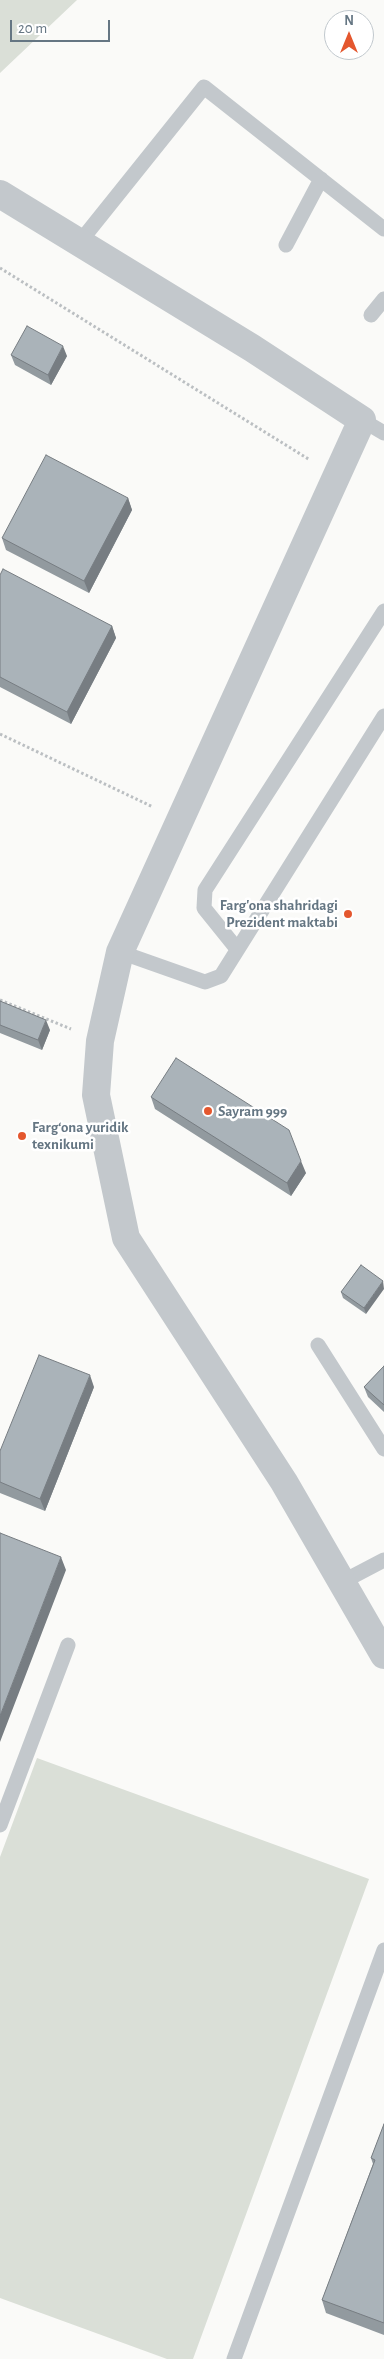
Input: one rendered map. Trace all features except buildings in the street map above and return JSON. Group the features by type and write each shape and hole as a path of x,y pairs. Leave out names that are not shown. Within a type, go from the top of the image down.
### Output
{"street":[{"path":"0,194 252,348 373,427 336,476 120,952 100,1041 96,1096 126,1238 284,1482 384,1655"}],"lane":[{"path":"80,243 204,87 384,229"},
{"path":"286,245 321,179"},
{"path":"371,315 384,299"},
{"path":"237,949 204,908 205,890 384,611"},
{"path":"120,952 205,982 221,976 384,716"},
{"path":"318,1344 384,1449"},
{"path":"342,1582 384,1560"},
{"path":"0,1825 68,1645"},
{"path":"234,2359 384,1950"}],"path":[{"path":"0,268 336,476"},
{"path":"0,734 180,820"},
{"path":"0,1000 100,1041"}],"shaded area":[{"path":"0,0 77,0 0,73"},
{"path":"37,1758 369,1879 193,2359 167,2359 0,2298 0,1857"}],"place":[{"name":"Farg'ona shahridagi Prezident maktabi","path":"348,914"},
{"name":"Sayram 999","path":"208,1111"},
{"name":"Farg‘ona yuridik texnikumi","path":"22,1136"}]}
